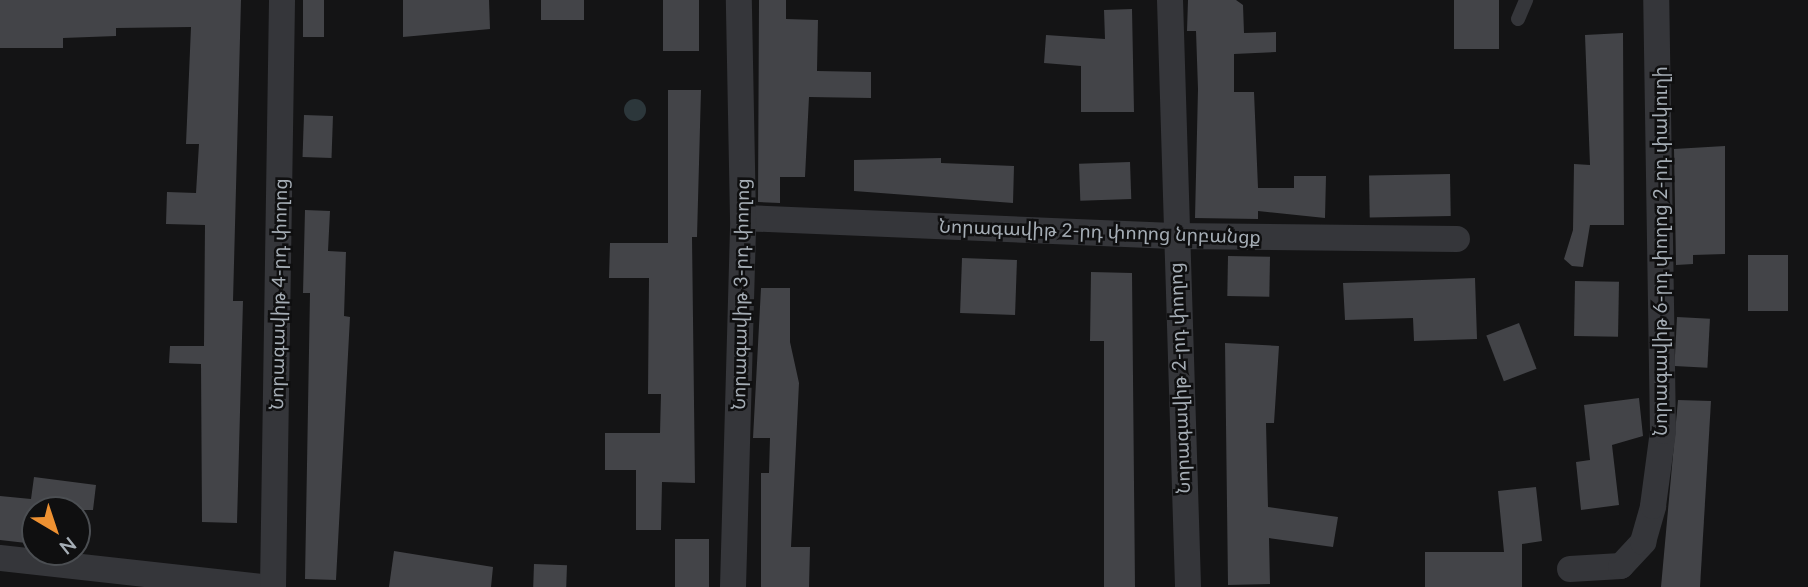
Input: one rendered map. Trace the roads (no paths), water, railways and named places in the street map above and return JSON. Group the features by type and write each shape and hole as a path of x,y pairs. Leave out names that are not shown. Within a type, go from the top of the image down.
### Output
{"street":[{"name":"Նորագավիթ 4-րդ փողոց","path":"273,587 282,0"},
{"name":"Նորագավիթ 3-րդ փողոց","path":"733,587 743,218 739,0"},
{"name":"Նորագավիթ 2-րդ փողոց","path":"1170,0 1174,236 1188,587"},
{"name":"Նորագավիթ 6-րդ փողոց 2-րդ փակուղի","path":"1570,569 1621,566 1643,542 1653,506 1663,431 1656,0"},
{"name":"Նորագավիթ 2-րդ փողոց նրբանցք","path":"743,218 1174,236 1457,239"},
{"path":"0,558 261,587"}],"lane":[{"path":"1517,19 1526,0"}]}
